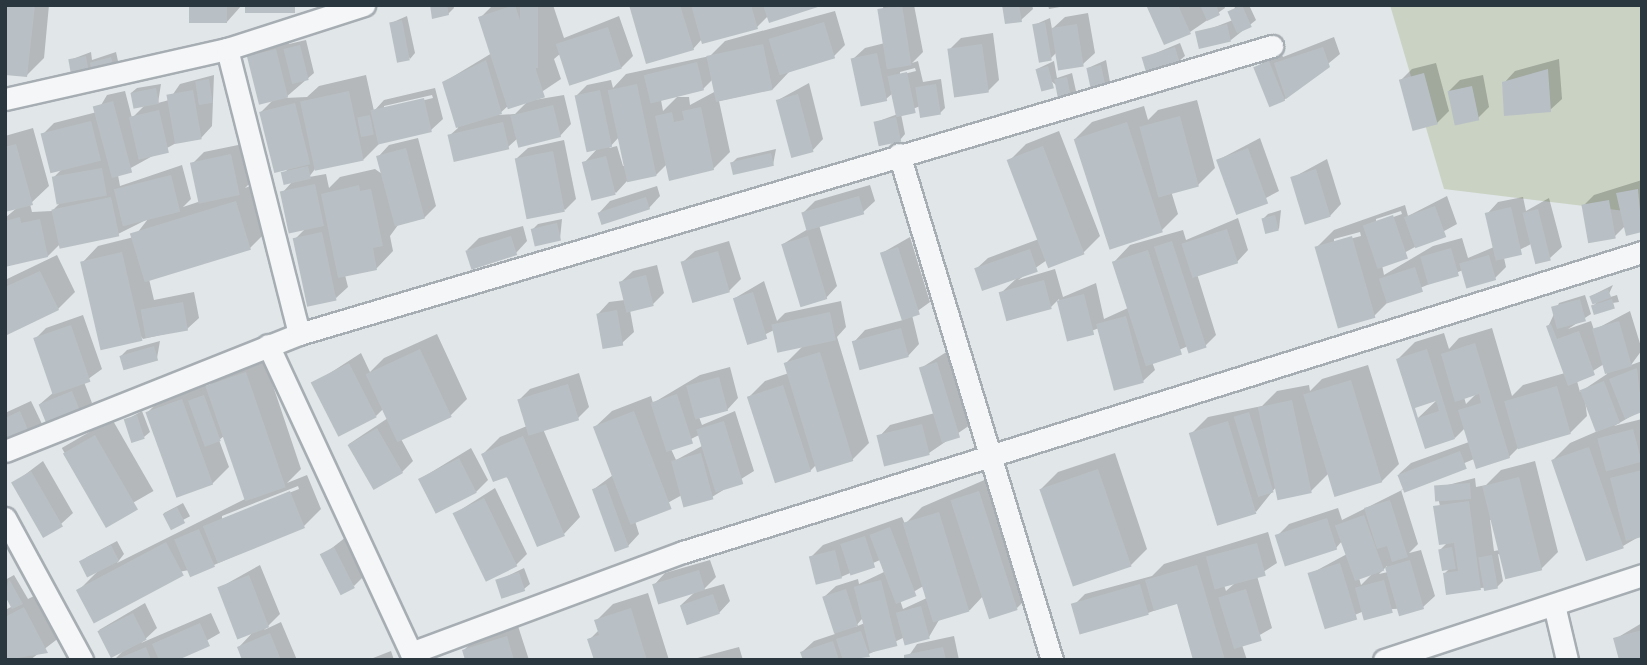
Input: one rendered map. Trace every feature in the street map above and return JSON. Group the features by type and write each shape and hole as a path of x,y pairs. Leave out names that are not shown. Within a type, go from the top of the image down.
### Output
{"street":[{"path":"5,99 227,49 364,5"},
{"path":"5,451 299,334 1272,46"},
{"path":"227,49 299,334"},
{"path":"900,154 990,461 1052,660"},
{"path":"268,345 413,656 683,552 990,461 1642,252"},
{"path":"5,518 82,660"},
{"path":"1384,660 1642,575"},
{"path":"1554,605 1567,660"}],"green space":[{"path":"1390,5 1642,5 1642,213 1444,189"}],"building":[{"path":"5,5 35,5 27,77 5,75"},
{"path":"189,5 227,5 227,23 189,23"},
{"path":"245,5 295,5 295,13 245,13"},
{"path":"430,5 447,5 449,15 432,19"},
{"path":"515,5 545,97 508,109 478,17"},
{"path":"520,5 538,5 538,68 520,68"},
{"path":"629,5 680,5 694,50 646,64"},
{"path":"691,5 751,5 758,29 702,44"},
{"path":"763,5 821,5 821,6 769,23"},
{"path":"902,5 912,65 887,69 877,9"},
{"path":"1002,5 1019,5 1022,22 1005,24"},
{"path":"1146,5 1178,5 1191,34 1164,45"},
{"path":"1200,5 1216,5 1220,15 1207,21"},
{"path":"1242,5 1252,27 1237,33 1227,12"},
{"path":"402,20 410,60 397,63 389,22"},
{"path":"824,22 835,58 780,75 769,39"},
{"path":"1045,22 1052,60 1039,63 1032,24"},
{"path":"1077,24 1084,66 1058,71 1051,28"},
{"path":"1227,24 1231,42 1199,49 1195,31"},
{"path":"608,27 622,69 569,86 556,44"},
{"path":"763,44 773,90 716,102 706,56"},
{"path":"982,44 989,93 954,97 947,49"},
{"path":"300,45 309,80 292,84 284,49"},
{"path":"1175,47 1180,63 1146,73 1142,57"},
{"path":"1323,47 1330,67 1286,99 1274,63"},
{"path":"276,49 288,98 259,105 247,56"},
{"path":"877,53 887,101 861,107 851,59"},
{"path":"86,56 90,78 72,81 68,59"},
{"path":"111,57 114,68 93,73 90,63"},
{"path":"486,60 502,114 456,128 442,82"},
{"path":"1269,61 1285,101 1269,107 1253,67"},
{"path":"697,62 704,90 651,103 644,75"},
{"path":"1101,65 1106,89 1092,93 1086,68"},
{"path":"1048,66 1054,88 1041,92 1035,69"},
{"path":"1548,69 1551,112 1504,116 1502,82"},
{"path":"907,72 916,113 896,117 887,76"},
{"path":"1424,73 1438,124 1413,131 1399,80"},
{"path":"1067,77 1071,98 1058,100 1054,79"},
{"path":"209,79 213,103 199,105 195,81"},
{"path":"637,84 657,176 627,182 608,90"},
{"path":"936,84 941,115 920,118 915,87"},
{"path":"1472,86 1479,120 1455,125 1448,91"},
{"path":"156,88 159,104 134,109 130,93"},
{"path":"193,90 202,139 175,144 166,95"},
{"path":"600,90 612,147 587,152 575,95"},
{"path":"349,91 364,160 315,171 300,101"},
{"path":"798,94 814,152 791,158 776,100"},
{"path":"424,98 432,132 378,144 370,110"},
{"path":"113,101 132,172 112,178 93,106"},
{"path":"295,103 310,164 274,173 259,112"},
{"path":"553,105 561,137 518,148 510,116"},
{"path":"701,107 714,170 669,181 655,116 672,112 674,122 684,120 682,111"},
{"path":"159,110 169,153 139,160 129,117"},
{"path":"370,115 374,135 361,137 357,117"},
{"path":"1180,116 1199,187 1158,197 1139,127"},
{"path":"896,117 901,141 879,146 874,122"},
{"path":"91,121 101,161 50,173 41,134"},
{"path":"503,122 509,149 454,162 447,135"},
{"path":"1127,122 1163,232 1110,250 1074,139"},
{"path":"16,144 33,205 5,212 5,147"},
{"path":"1043,146 1085,254 1048,268 1007,160"},
{"path":"406,148 425,219 395,227 376,156"},
{"path":"1248,148 1268,203 1236,215 1216,160"},
{"path":"553,151 565,212 527,219 515,158"},
{"path":"771,153 774,166 733,175 730,162"},
{"path":"231,154 240,195 199,204 190,163"},
{"path":"606,156 616,195 591,201 582,162"},
{"path":"308,166 311,179 284,185 281,172"},
{"path":"102,168 107,196 57,204 52,177"},
{"path":"1316,169 1331,217 1305,225 1290,177"},
{"path":"171,175 180,212 123,226 114,189"},
{"path":"315,184 324,226 289,234 280,191"},
{"path":"359,185 360,191 371,189 383,246 373,248 377,270 338,278 321,194"},
{"path":"1638,189 1642,232 1626,236 1616,193"},
{"path":"859,196 864,214 807,231 801,213"},
{"path":"111,197 119,236 60,249 51,210"},
{"path":"646,197 650,209 602,225 597,213"},
{"path":"1609,200 1616,238 1588,243 1581,205"},
{"path":"236,201 251,250 145,282 130,233"},
{"path":"1435,206 1446,237 1415,248 1404,217"},
{"path":"1511,207 1522,255 1496,261 1485,213"},
{"path":"1538,209 1551,260 1535,264 1522,213"},
{"path":"1275,215 1279,231 1265,234 1261,218"},
{"path":"1393,215 1408,258 1378,269 1363,225"},
{"path":"20,217 21,223 40,219 48,257 5,267 5,221"},
{"path":"557,223 561,241 535,247 531,229"},
{"path":"1227,229 1238,263 1192,278 1181,244"},
{"path":"322,232 337,300 307,307 293,238"},
{"path":"511,236 517,255 472,270 465,251"},
{"path":"808,236 827,299 801,307 781,244"},
{"path":"1352,236 1375,318 1338,328 1315,247"},
{"path":"1172,241 1207,348 1189,353 1154,247"},
{"path":"898,247 920,315 902,320 880,253"},
{"path":"1451,248 1459,276 1428,285 1420,257"},
{"path":"1030,249 1038,272 982,291 974,268"},
{"path":"1148,250 1182,355 1146,366 1112,262"},
{"path":"718,251 730,292 692,303 681,262"},
{"path":"122,252 142,341 101,350 80,262"},
{"path":"1489,255 1496,280 1466,289 1459,264"},
{"path":"1415,267 1423,292 1387,303 1379,279"},
{"path":"40,271 59,310 5,336 5,287"},
{"path":"646,275 654,306 627,313 619,282"},
{"path":"1044,280 1052,309 1006,321 999,292"},
{"path":"1608,289 1611,297 1593,305 1589,296"},
{"path":"753,292 767,339 747,345 733,298"},
{"path":"1084,294 1094,335 1067,342 1057,301"},
{"path":"1580,299 1586,321 1557,329 1551,307"},
{"path":"1612,299 1615,309 1594,315 1591,305"},
{"path":"183,302 188,331 146,338 141,309"},
{"path":"617,310 623,345 603,349 596,314"},
{"path":"830,312 836,340 777,353 771,324"},
{"path":"1126,316 1144,383 1114,391 1096,324"},
{"path":"1619,321 1632,366 1605,374 1592,329"},
{"path":"1551,324 1557,339 1579,331 1595,375 1568,386 1546,326"},
{"path":"71,325 91,382 53,395 33,338"},
{"path":"901,328 909,357 860,370 852,341"},
{"path":"1475,343 1510,458 1476,469 1458,410 1481,403 1479,394 1455,402 1441,354"},
{"path":"154,346 158,360 124,370 119,356"},
{"path":"420,349 452,417 397,442 366,374"},
{"path":"1427,349 1455,439 1425,449 1396,359","holes":["1436,401 1439,411 1418,418 1415,408"]},
{"path":"820,352 853,461 817,472 784,363"},
{"path":"937,362 960,438 942,443 919,368"},
{"path":"349,363 377,417 338,437 311,383"},
{"path":"1637,368 1642,412 1625,419 1609,379"},
{"path":"246,372 286,487 245,501 205,386"},
{"path":"719,377 728,411 695,420 686,386"},
{"path":"1351,380 1382,482 1334,497 1303,395"},
{"path":"1604,381 1620,423 1596,432 1580,390"},
{"path":"568,384 579,420 528,436 517,399"},
{"path":"783,385 811,472 775,483 747,397"},
{"path":"1557,386 1571,434 1518,449 1504,401"},
{"path":"72,391 82,416 49,430 39,404"},
{"path":"677,394 693,443 666,452 650,403"},
{"path":"204,395 221,441 205,447 188,401"},
{"path":"182,399 213,485 176,498 145,412"},
{"path":"1292,400 1312,493 1278,500 1258,407"},
{"path":"20,411 31,437 5,448 5,418"},
{"path":"634,411 672,509 631,525 593,427"},
{"path":"1249,412 1274,492 1258,497 1234,417"},
{"path":"137,415 145,439 131,443 124,419"},
{"path":"724,421 743,484 716,493 696,429"},
{"path":"1228,421 1256,514 1217,526 1189,433"},
{"path":"922,424 930,455 884,466 876,435"},
{"path":"377,428 403,473 374,490 348,445"},
{"path":"1633,429 1642,462 1606,471 1597,439"},
{"path":"95,435 138,509 106,528 63,453"},
{"path":"523,436 565,536 537,547 507,477 493,482 481,454"},
{"path":"1589,447 1624,548 1586,561 1551,460"},
{"path":"1460,451 1467,469 1404,493 1397,475"},
{"path":"701,453 713,499 683,507 671,461"},
{"path":"459,458 477,493 436,514 418,479"},
{"path":"1098,469 1132,566 1073,587 1039,489"},
{"path":"1642,470 1642,537 1626,541 1610,478"},
{"path":"31,471 63,526 43,538 11,482"},
{"path":"1519,477 1542,570 1505,579 1482,486"},
{"path":"1470,483 1471,499 1435,501 1434,486"},
{"path":"606,484 629,547 615,552 592,489"},
{"path":"290,491 305,528 218,563 203,526"},
{"path":"979,491 1018,610 989,619 950,500"},
{"path":"484,498 517,566 486,582 453,513"},
{"path":"1390,500 1408,557 1392,562 1387,546 1377,549 1364,508"},
{"path":"1469,501 1481,590 1446,595 1443,573 1458,571 1454,543 1439,545 1433,506"},
{"path":"177,507 185,523 171,530 163,514"},
{"path":"939,512 969,611 933,623 903,523"},
{"path":"1364,515 1384,570 1355,581 1335,526"},
{"path":"1327,518 1337,549 1285,566 1275,535"},
{"path":"890,527 917,596 896,604 869,535"},
{"path":"199,529 215,567 190,577 174,540"},
{"path":"865,536 875,567 850,575 840,544"},
{"path":"166,542 184,576 94,623 76,590"},
{"path":"1257,543 1266,576 1215,590 1206,557"},
{"path":"111,545 119,561 87,577 79,561"},
{"path":"334,547 355,588 341,595 320,554"},
{"path":"1452,547 1456,569 1442,571 1438,549"},
{"path":"835,550 842,578 816,585 809,557"},
{"path":"1492,555 1498,588 1484,591 1478,557"},
{"path":"1410,560 1424,609 1399,616 1385,567"},
{"path":"1340,563 1357,619 1325,629 1307,573"},
{"path":"1197,565 1225,660 1193,660 1177,604 1154,611 1145,580"},
{"path":"699,570 705,590 658,604 652,584"},
{"path":"519,572 525,591 501,599 495,580"},
{"path":"249,575 269,627 237,639 217,587"},
{"path":"9,579 23,604 12,609 5,596"},
{"path":"881,580 897,646 870,653 854,587"},
{"path":"1384,580 1393,613 1364,621 1355,588"},
{"path":"1140,584 1149,615 1080,635 1071,604"},
{"path":"846,589 858,626 834,634 822,597"},
{"path":"1246,589 1262,641 1234,649 1218,597"},
{"path":"713,594 720,614 687,625 680,605"},
{"path":"921,606 930,639 905,646 896,613"},
{"path":"24,607 48,653 5,660 5,617"},
{"path":"631,608 647,660 594,660 587,639 599,635 594,620"},
{"path":"133,613 147,640 111,658 97,631"},
{"path":"200,623 210,646 178,660 159,660 152,644"},
{"path":"1642,630 1642,660 1619,660 1613,638"},
{"path":"861,631 870,657 843,660 836,639"},
{"path":"270,633 281,660 242,660 237,647"},
{"path":"507,636 514,660 465,660 462,650"},
{"path":"833,641 839,660 803,660 800,652"},
{"path":"146,647 151,660 115,660"},
{"path":"943,647 946,660 904,660 904,655"}]}
